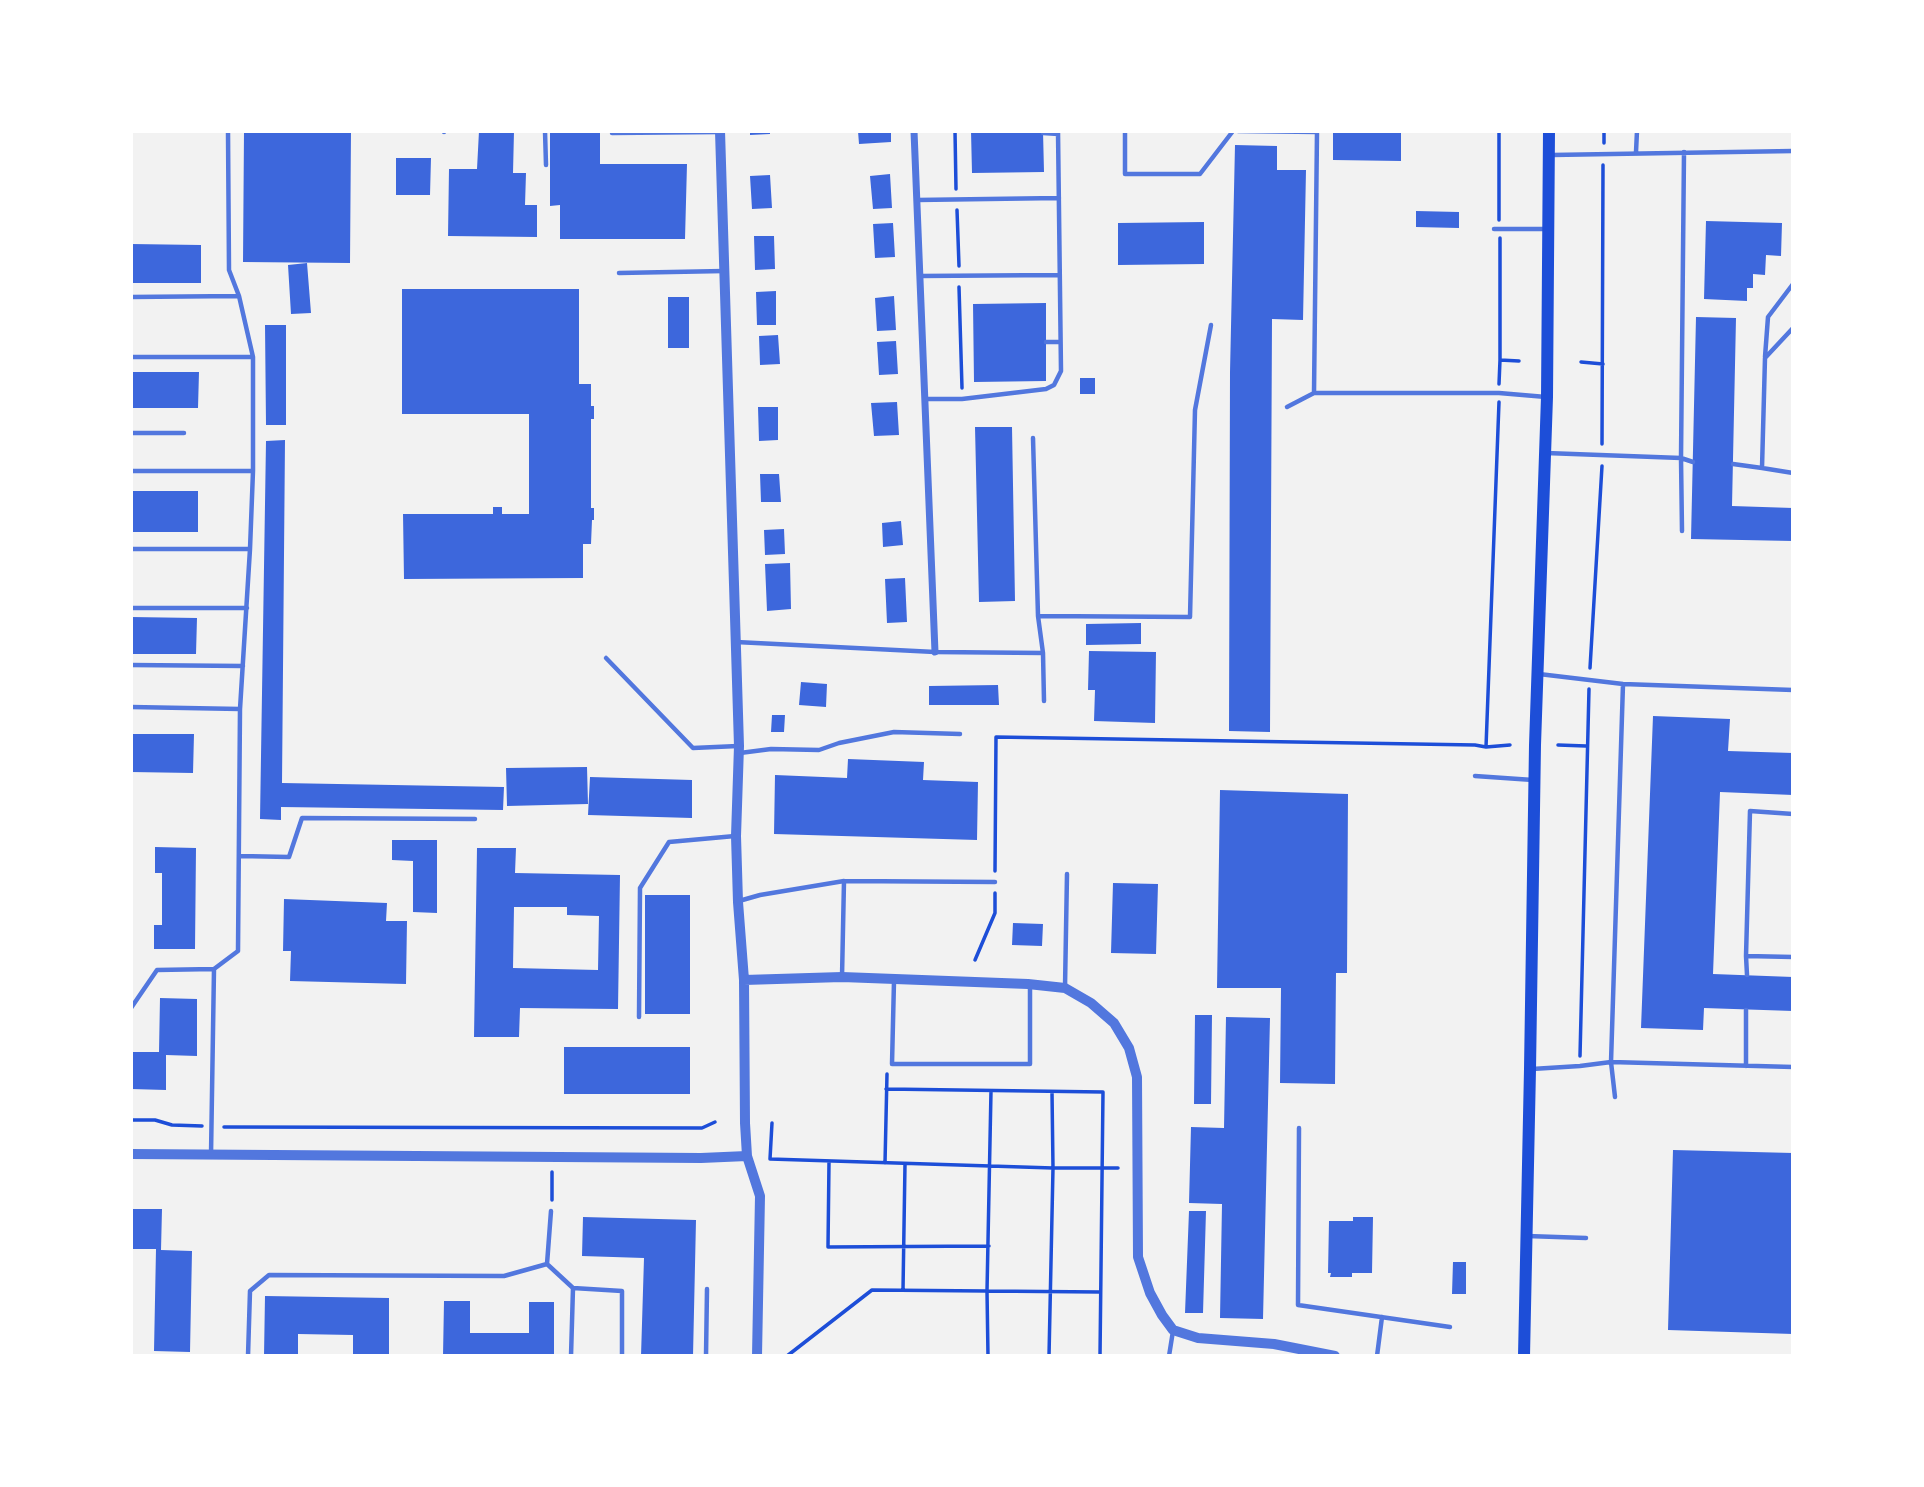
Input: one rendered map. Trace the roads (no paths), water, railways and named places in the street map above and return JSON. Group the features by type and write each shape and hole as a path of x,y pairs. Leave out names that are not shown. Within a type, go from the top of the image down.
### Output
{"main road":[{"path":"1524,1356 1534,780 1547,397 1549,131"}],"street":[{"path":"720,131 739,749 736,836 744,980 745,1123 747,1156 760,1196 757,1356"},
{"path":"914,131 934,652"},
{"path":"744,980 842,977 1030,985 1065,988 1091,1003 1114,1023 1129,1048 1137,1077 1139,1257 1150,1293 1162,1315 1173,1330 1198,1338 1274,1344 1335,1356"},
{"path":"131,1154 701,1158 747,1156"}],"lane":[{"path":"131,1008 157,970 214,969 238,951 240,709 253,471 253,357 239,296 229,270 228,131"},
{"path":"545,131 546,165"},
{"path":"612,133 720,131"},
{"path":"1125,131 1125,174 1200,174 1236,131 1317,132 1314,393"},
{"path":"1636,152 1637,131"},
{"path":"926,399 1046,389 1054,385 1061,371 1058,133 1043,133"},
{"path":"1548,155 1793,151"},
{"path":"1682,531 1684,152"},
{"path":"917,200 1059,198"},
{"path":"1497,229 1548,229"},
{"path":"619,273 725,271"},
{"path":"920,275 1059,275"},
{"path":"1762,468 1768,317 1793,284"},
{"path":"131,297 239,296"},
{"path":"1038,616 1189,617 1195,411 1211,325"},
{"path":"1765,358 1793,328"},
{"path":"1046,342 1060,342"},
{"path":"131,357 253,357"},
{"path":"1287,407 1314,393 1499,393 1547,397"},
{"path":"131,433 184,433"},
{"path":"1033,438 1038,616 1043,653 1044,701"},
{"path":"1545,453 1681,458 1693,462"},
{"path":"1733,464 1793,473"},
{"path":"131,471 253,471"},
{"path":"131,549 250,549"},
{"path":"131,608 247,608"},
{"path":"734,642 934,652 1043,653"},
{"path":"606,658 693,748 819,750 839,743 894,732 960,734"},
{"path":"131,665 243,666"},
{"path":"1538,674 1623,684 1793,690"},
{"path":"1615,1097 1611,1062 1623,684"},
{"path":"131,707 240,709"},
{"path":"1475,776 1534,780"},
{"path":"1747,975 1749,811 1793,814"},
{"path":"240,856 289,857 302,818 475,819"},
{"path":"639,1017 640,888 669,842 736,836"},
{"path":"1065,988 1067,874"},
{"path":"842,977 844,881"},
{"path":"738,902 760,895 844,881 995,883"},
{"path":"1746,956 1793,957"},
{"path":"211,1155 214,969"},
{"path":"894,980 892,1064 1030,1064 1030,985"},
{"path":"1746,1010 1746,1066"},
{"path":"1530,1069 1611,1062 1793,1067"},
{"path":"1299,1128 1298,1305 1450,1327"},
{"path":"547,1264 551,1211"},
{"path":"1526,1236 1586,1238"},
{"path":"547,1264 573,1288 622,1291 622,1356"},
{"path":"247,1356 250,1291 269,1275 504,1276 547,1264"},
{"path":"571,1356 573,1288"},
{"path":"706,1356 707,1289"},
{"path":"1377,1356 1381,1317"},
{"path":"1169,1356 1173,1330"}]}
